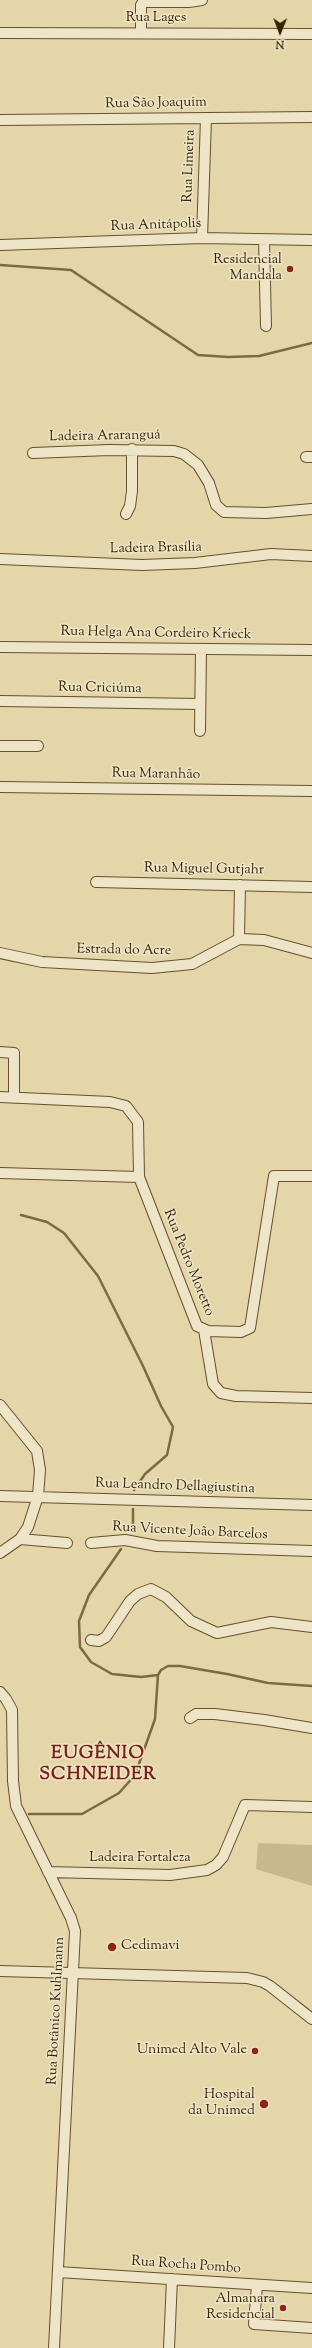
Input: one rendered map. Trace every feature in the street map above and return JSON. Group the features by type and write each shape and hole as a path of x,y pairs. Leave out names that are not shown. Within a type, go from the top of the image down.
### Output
{"street":[{"path":"141,33 141,5 143,2 202,0"},
{"name":"Rua Lages","path":"0,33 312,34"},
{"name":"Rua São Joaquim","path":"0,120 312,117"},
{"name":"Rua Limeira","path":"202,238 206,118"},
{"name":"Rua Anitápolis","path":"0,245 202,238 312,240"},
{"path":"264,240 266,326"},
{"path":"126,514 130,506 132,491 132,449"},
{"name":"Ladeira Araranguá","path":"33,453 132,449 174,451 190,458 203,472 216,505 224,512 266,513 312,509"},
{"name":"Ladeira Brasília","path":"0,559 155,565 194,563 271,554 312,556"},
{"name":"Rua Helga Ana Cordeiro Krieck","path":"0,647 312,650"},
{"path":"200,731 201,649"},
{"name":"Rua Criciúma","path":"0,701 200,704"},
{"path":"0,746 38,746"},
{"name":"Rua Maranhão","path":"0,787 312,792"},
{"name":"Rua Miguel Gutjahr","path":"96,882 312,887"},
{"path":"240,885 239,939 264,940 312,953"},
{"name":"Estrada do Acre","path":"0,953 42,962 164,968 201,960 239,939"},
{"path":"0,1052 14,1052 14,1098"},
{"path":"0,1098 110,1102 126,1106 138,1122 139,1177 0,1173"},
{"name":"Rua Pedro Moretto","path":"139,1177 197,1326 204,1330 241,1332 250,1328 274,1176 312,1176"},
{"path":"204,1330 213,1384 222,1393 236,1396 312,1398"},
{"path":"0,1405 38,1451 40,1470 38,1496 28,1527 20,1539 0,1553"},
{"name":"Rua Leandro Dellagiustina","path":"0,1496 312,1505"},
{"path":"20,1539 67,1543"},
{"name":"Rua Vicente João Barcelos","path":"91,1543 125,1540 158,1546 312,1551"},
{"path":"91,1640 99,1641 106,1637 130,1601 138,1594 151,1589 166,1596 191,1621 217,1633 271,1622 312,1627"},
{"name":"Rua Botânico Kuhlmann","path":"0,1692 12,1710 13,1780 16,1806 74,1924 74,1973 54,2348"},
{"path":"190,1718 196,1714 215,1714 312,1728"},
{"name":"Ladeira Fortaleza","path":"48,1872 170,1875 207,1870 216,1865 223,1857 245,1805 312,1806"},
{"path":"0,1971 255,1979 270,1986 312,2019"},
{"name":"Rua Rocha Pombo","path":"58,2272 312,2288"},
{"path":"169,2348 172,2279"},
{"path":"256,2285 254,2324 312,2328"}],"shaded area":[{"path":"258,1843 312,1845 312,1886 256,1869"}],"waterway":[{"path":"0,265 71,270 198,355 228,357 259,356 312,343"},
{"path":"21,1215 47,1222 64,1233 98,1276 143,1366 161,1406 173,1427 167,1455 145,1474 134,1490"},
{"path":"133,1509 133,1531"},
{"path":"121,1549 89,1595 79,1621 80,1647 91,1662 112,1674 141,1677 158,1675"},
{"path":"29,1814 82,1814 119,1793 135,1775 155,1719 158,1675 161,1670 168,1666 180,1666 268,1683 312,1686"}],"place":[{"name":"Residencial Mandala","path":"290,269"},
{"name":"Cedimavi","path":"112,1947"},
{"name":"Unimed Alto Vale","path":"255,2051"},
{"name":"Hospital da Unimed","path":"264,2104"},
{"name":"Almanara Residencial","path":"283,2308"}],"district":[{"name":"EUGÊNIO SCHNEIDER","path":"98,1765"}]}
